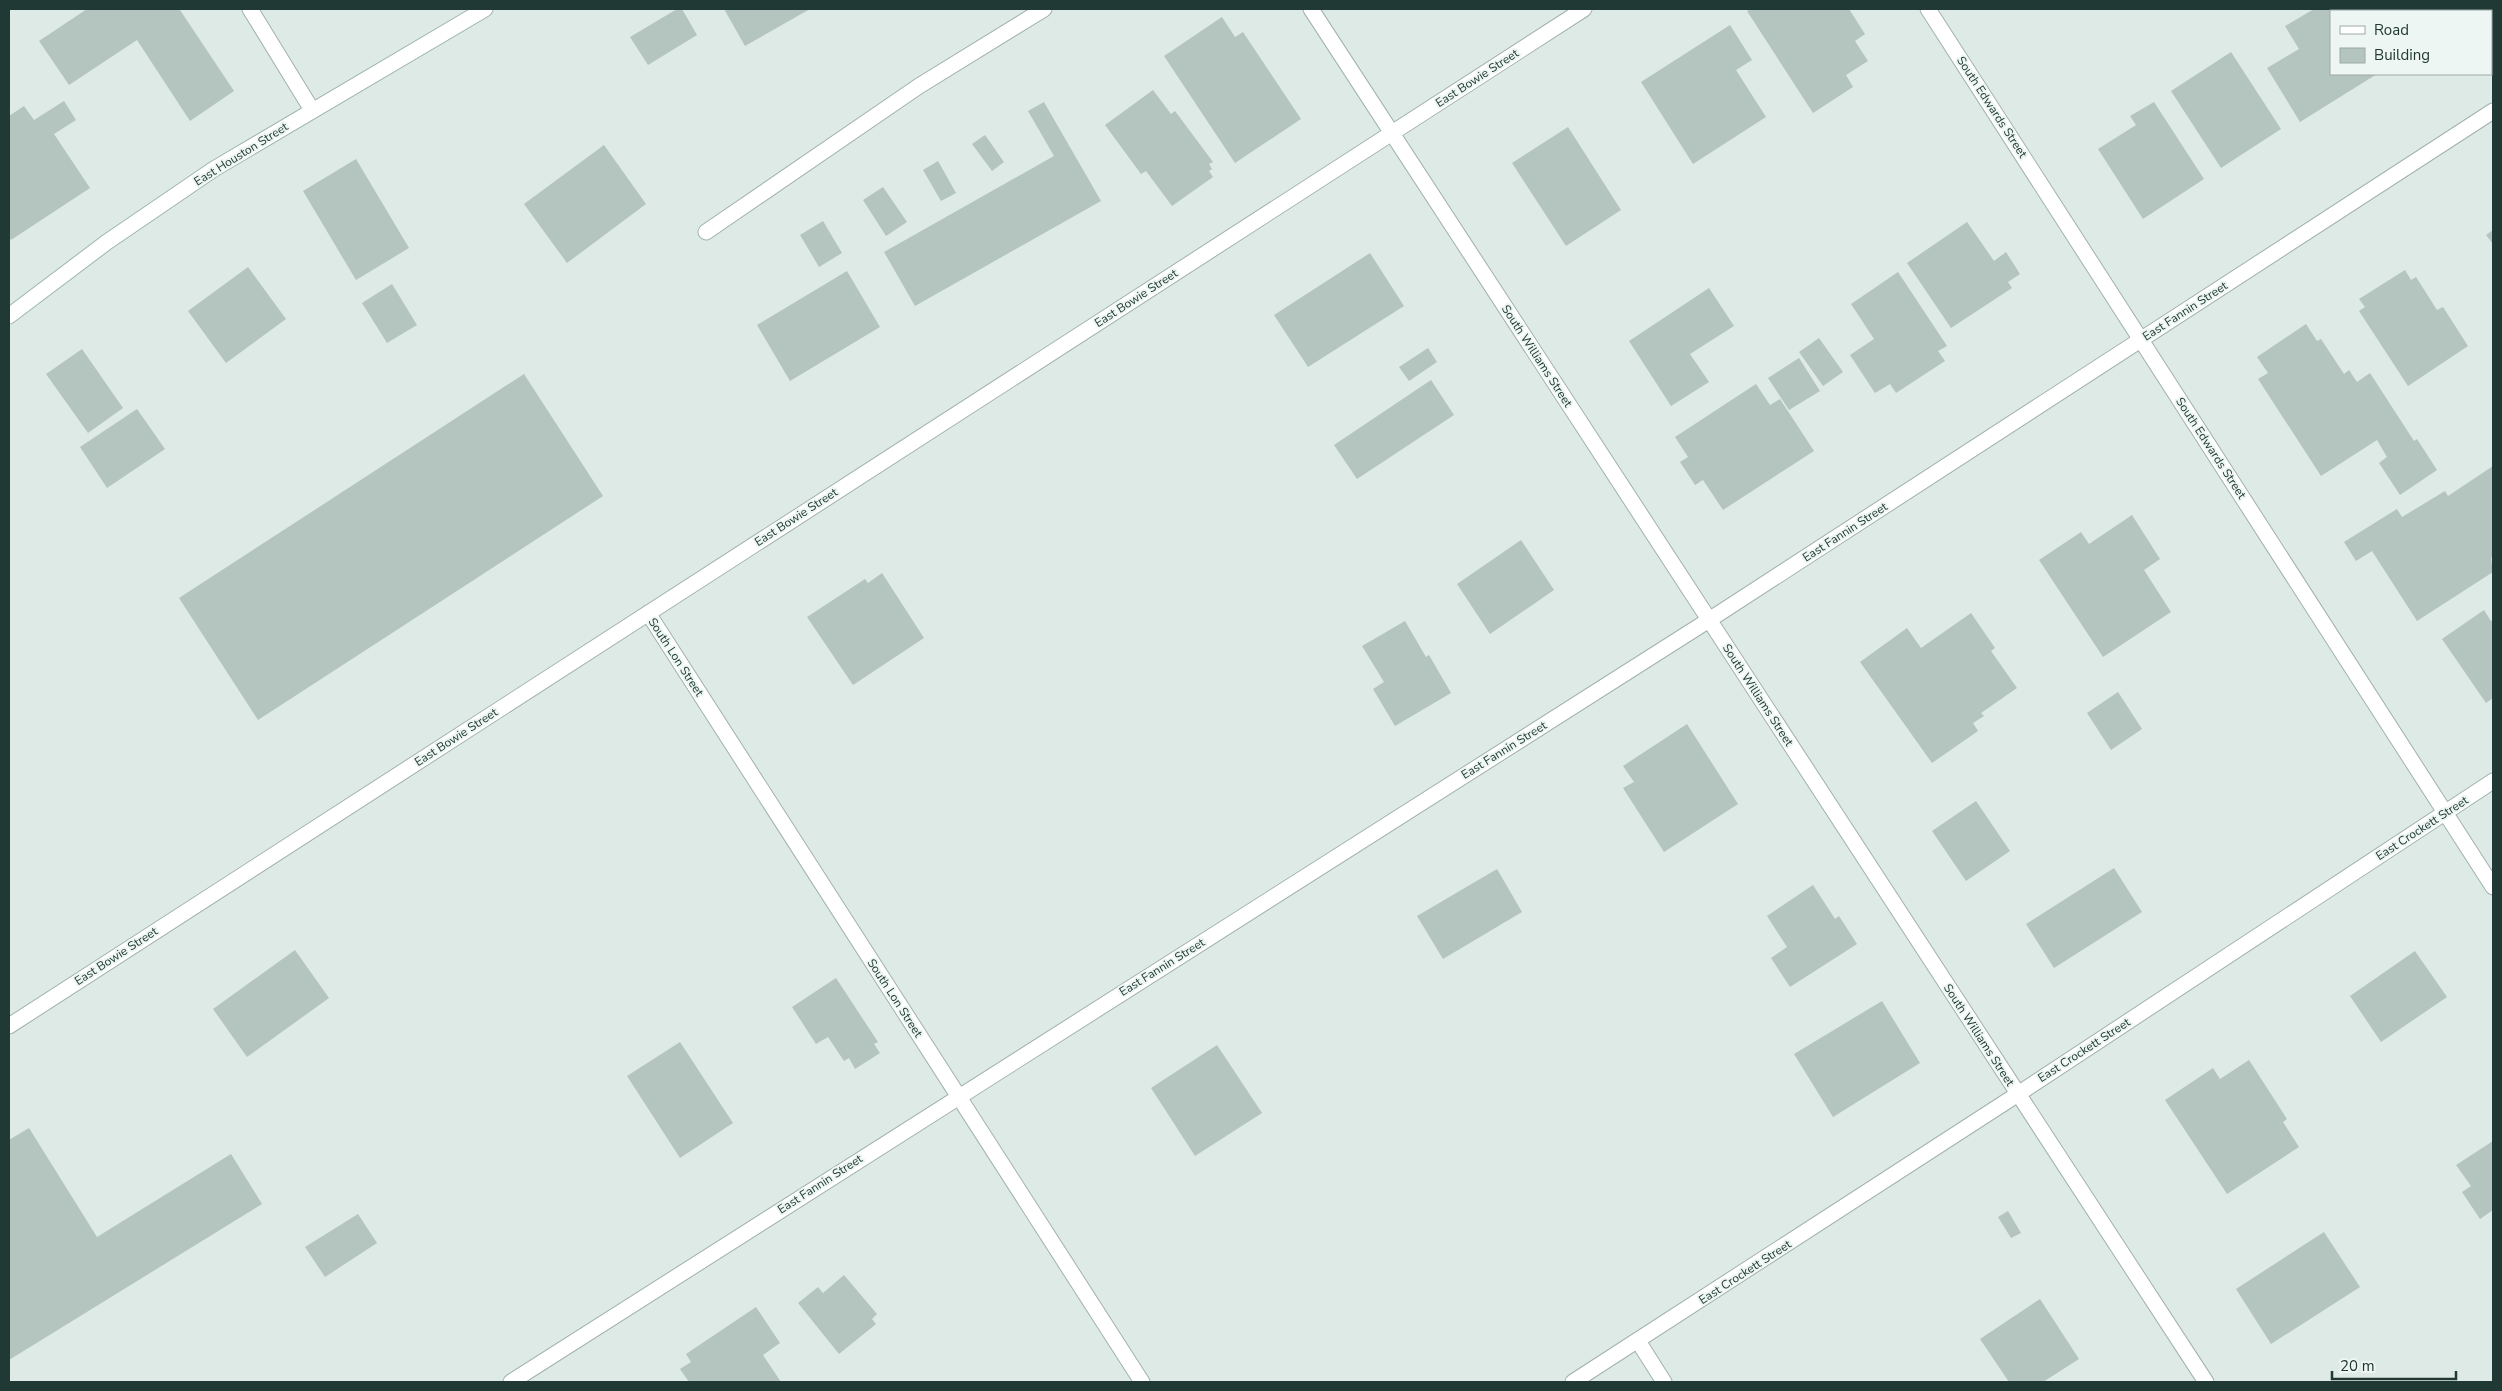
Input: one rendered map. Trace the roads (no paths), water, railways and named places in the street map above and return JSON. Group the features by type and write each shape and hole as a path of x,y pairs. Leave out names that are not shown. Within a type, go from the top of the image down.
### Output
{"street":[{"path":"250,9 312,110"},
{"name":"East Houston Street","path":"9,316 161,204 312,110 485,9"},
{"path":"706,232 918,86 1044,9"},
{"name":"South Williams Street","path":"1311,9 2206,1382"},
{"name":"East Bowie Street","path":"9,1026 1584,9"},
{"name":"South Edwards Street","path":"1928,9 2493,886"},
{"name":"East Fannin Street","path":"511,1382 1709,620 2493,111"},
{"name":"South Lon Street","path":"648,613 1142,1382"},
{"name":"East Crockett Street","path":"1573,1382 2018,1094 2493,781"},
{"path":"1638,1341 1664,1382"}]}
